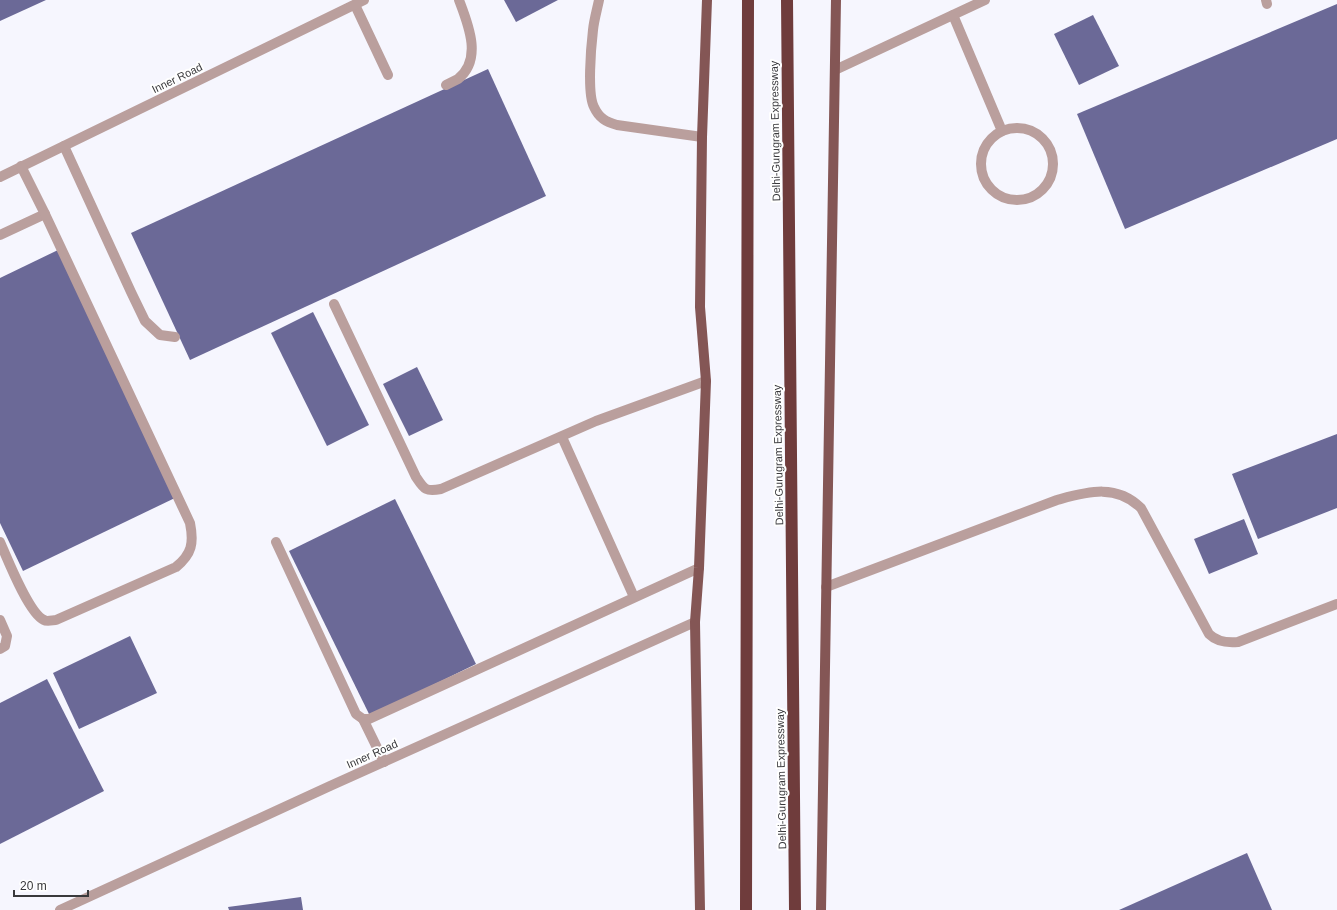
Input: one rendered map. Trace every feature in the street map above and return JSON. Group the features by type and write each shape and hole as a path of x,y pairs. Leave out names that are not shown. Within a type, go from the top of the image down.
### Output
{"highway":[{"path":"746,910 748,0"},
{"name":"Delhi-Gurugram Expressway","path":"787,0 795,910"}],"main road":[{"path":"700,910 695,622 699,568 706,381 700,307 702,137 707,0"},
{"path":"821,910 836,0"}],"street":[{"name":"Inner Road","path":"0,177 364,0"},
{"path":"446,85 458,79 469,66 472,48 470,28 460,0"},
{"path":"599,0 593,29 590,92 594,107 601,118 607,122 617,125 702,137"},
{"path":"835,70 985,0"},
{"path":"355,5 388,75"},
{"path":"953,15 1002,131"},
{"path":"1014,128 1027,129 1038,134 1049,149 1052,167 1049,178 1042,188 1033,196 1022,199 1011,199 1000,196 991,189 984,179 981,169 981,157 985,146 992,137 1002,131 1014,128"},
{"path":"64,146 145,321 160,335 175,338"},
{"path":"0,542 27,601 37,616 44,621 56,620 176,567 185,560 192,544 190,523 21,166"},
{"path":"0,236 45,214"},
{"path":"334,304 416,477 424,489 432,491 442,489 596,421 706,381"},
{"path":"562,437 634,597"},
{"path":"826,587 1057,500 1081,494 1103,492 1121,494 1141,508 1209,634 1213,638 1228,643 1238,642 1337,604"},
{"path":"276,542 356,714 363,719 384,762"},
{"path":"363,719 369,719 699,568"},
{"path":"0,620 7,636 5,646 0,649"},
{"name":"Inner Road","path":"60,910 695,622"}],"building":[{"path":"0,0 46,0 0,21"},
{"path":"504,0 558,0 516,22"},
{"path":"1337,4 1337,139 1125,229 1077,114"},
{"path":"1093,15 1119,66 1079,85 1054,34"},
{"path":"488,69 546,196 190,360 131,233"},
{"path":"58,250 177,497 23,571 0,523 0,278"},
{"path":"313,312 369,425 327,446 271,333"},
{"path":"417,367 443,420 409,436 383,384"},
{"path":"1337,434 1337,508 1258,539 1232,474"},
{"path":"395,499 476,664 370,716 289,551"},
{"path":"1244,519 1258,554 1209,574 1194,539"},
{"path":"130,636 157,693 79,729 53,673"},
{"path":"47,679 104,791 0,844 0,703"},
{"path":"1247,853 1272,910 1119,910"},
{"path":"301,897 303,910 229,910 228,907"}]}
